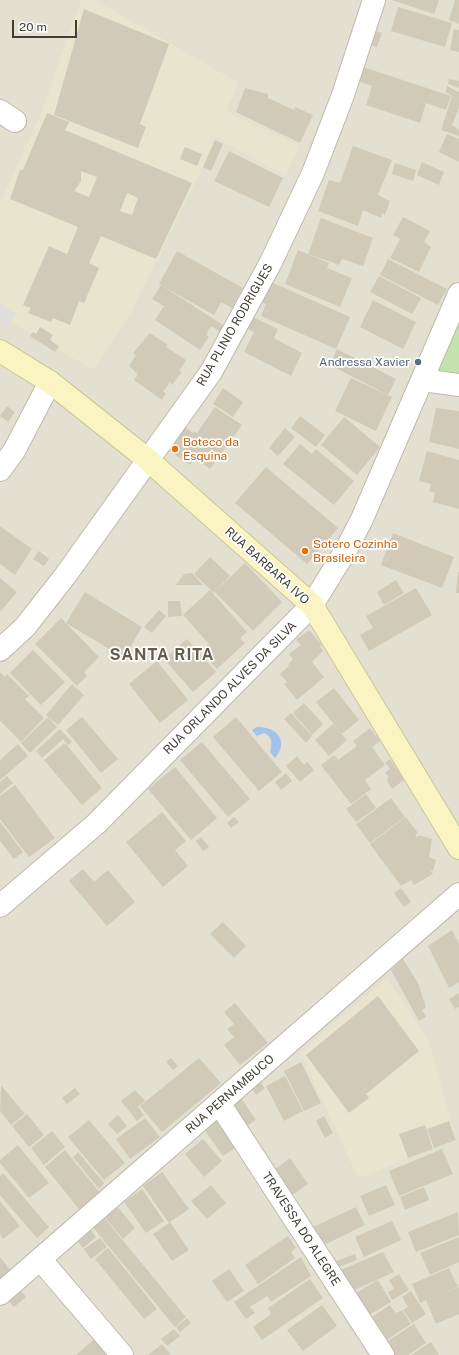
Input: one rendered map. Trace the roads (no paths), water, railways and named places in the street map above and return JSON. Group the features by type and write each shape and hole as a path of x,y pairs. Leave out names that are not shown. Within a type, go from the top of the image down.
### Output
{"street":[{"name":"RUA PLINIO RODRIGUES","path":"0,650 25,627 211,372 271,262 313,173 343,95 374,0"},
{"name":"RUA ORLANDO ALVES DA SILVA","path":"0,906 96,824 312,605 346,550 362,519 459,294"},
{"name":"RUA BARBARA IVO","path":"0,351 50,382 147,459 312,605 459,848"},
{"path":"423,380 459,385"},
{"path":"0,470 14,451 50,382"},
{"name":"RUA PERNAMBUCO","path":"0,1294 459,894"},
{"name":"TRAVESSA DO ALEGRE","path":"219,1103 383,1355"},
{"path":"40,1259 122,1355"}],"water":[{"path":"257,727 270,729 279,736 281,746 275,758 270,752 271,743 269,736 264,733 257,736 252,730"}],"place":[{"name":"Andressa Xavier","path":"418,362"},
{"name":"Boteco da Esquina","path":"175,449"},
{"name":"Sotero Cozinha Brasileira","path":"305,551"}],"district":[{"name":"SANTA RITA","path":"162,655"}]}
